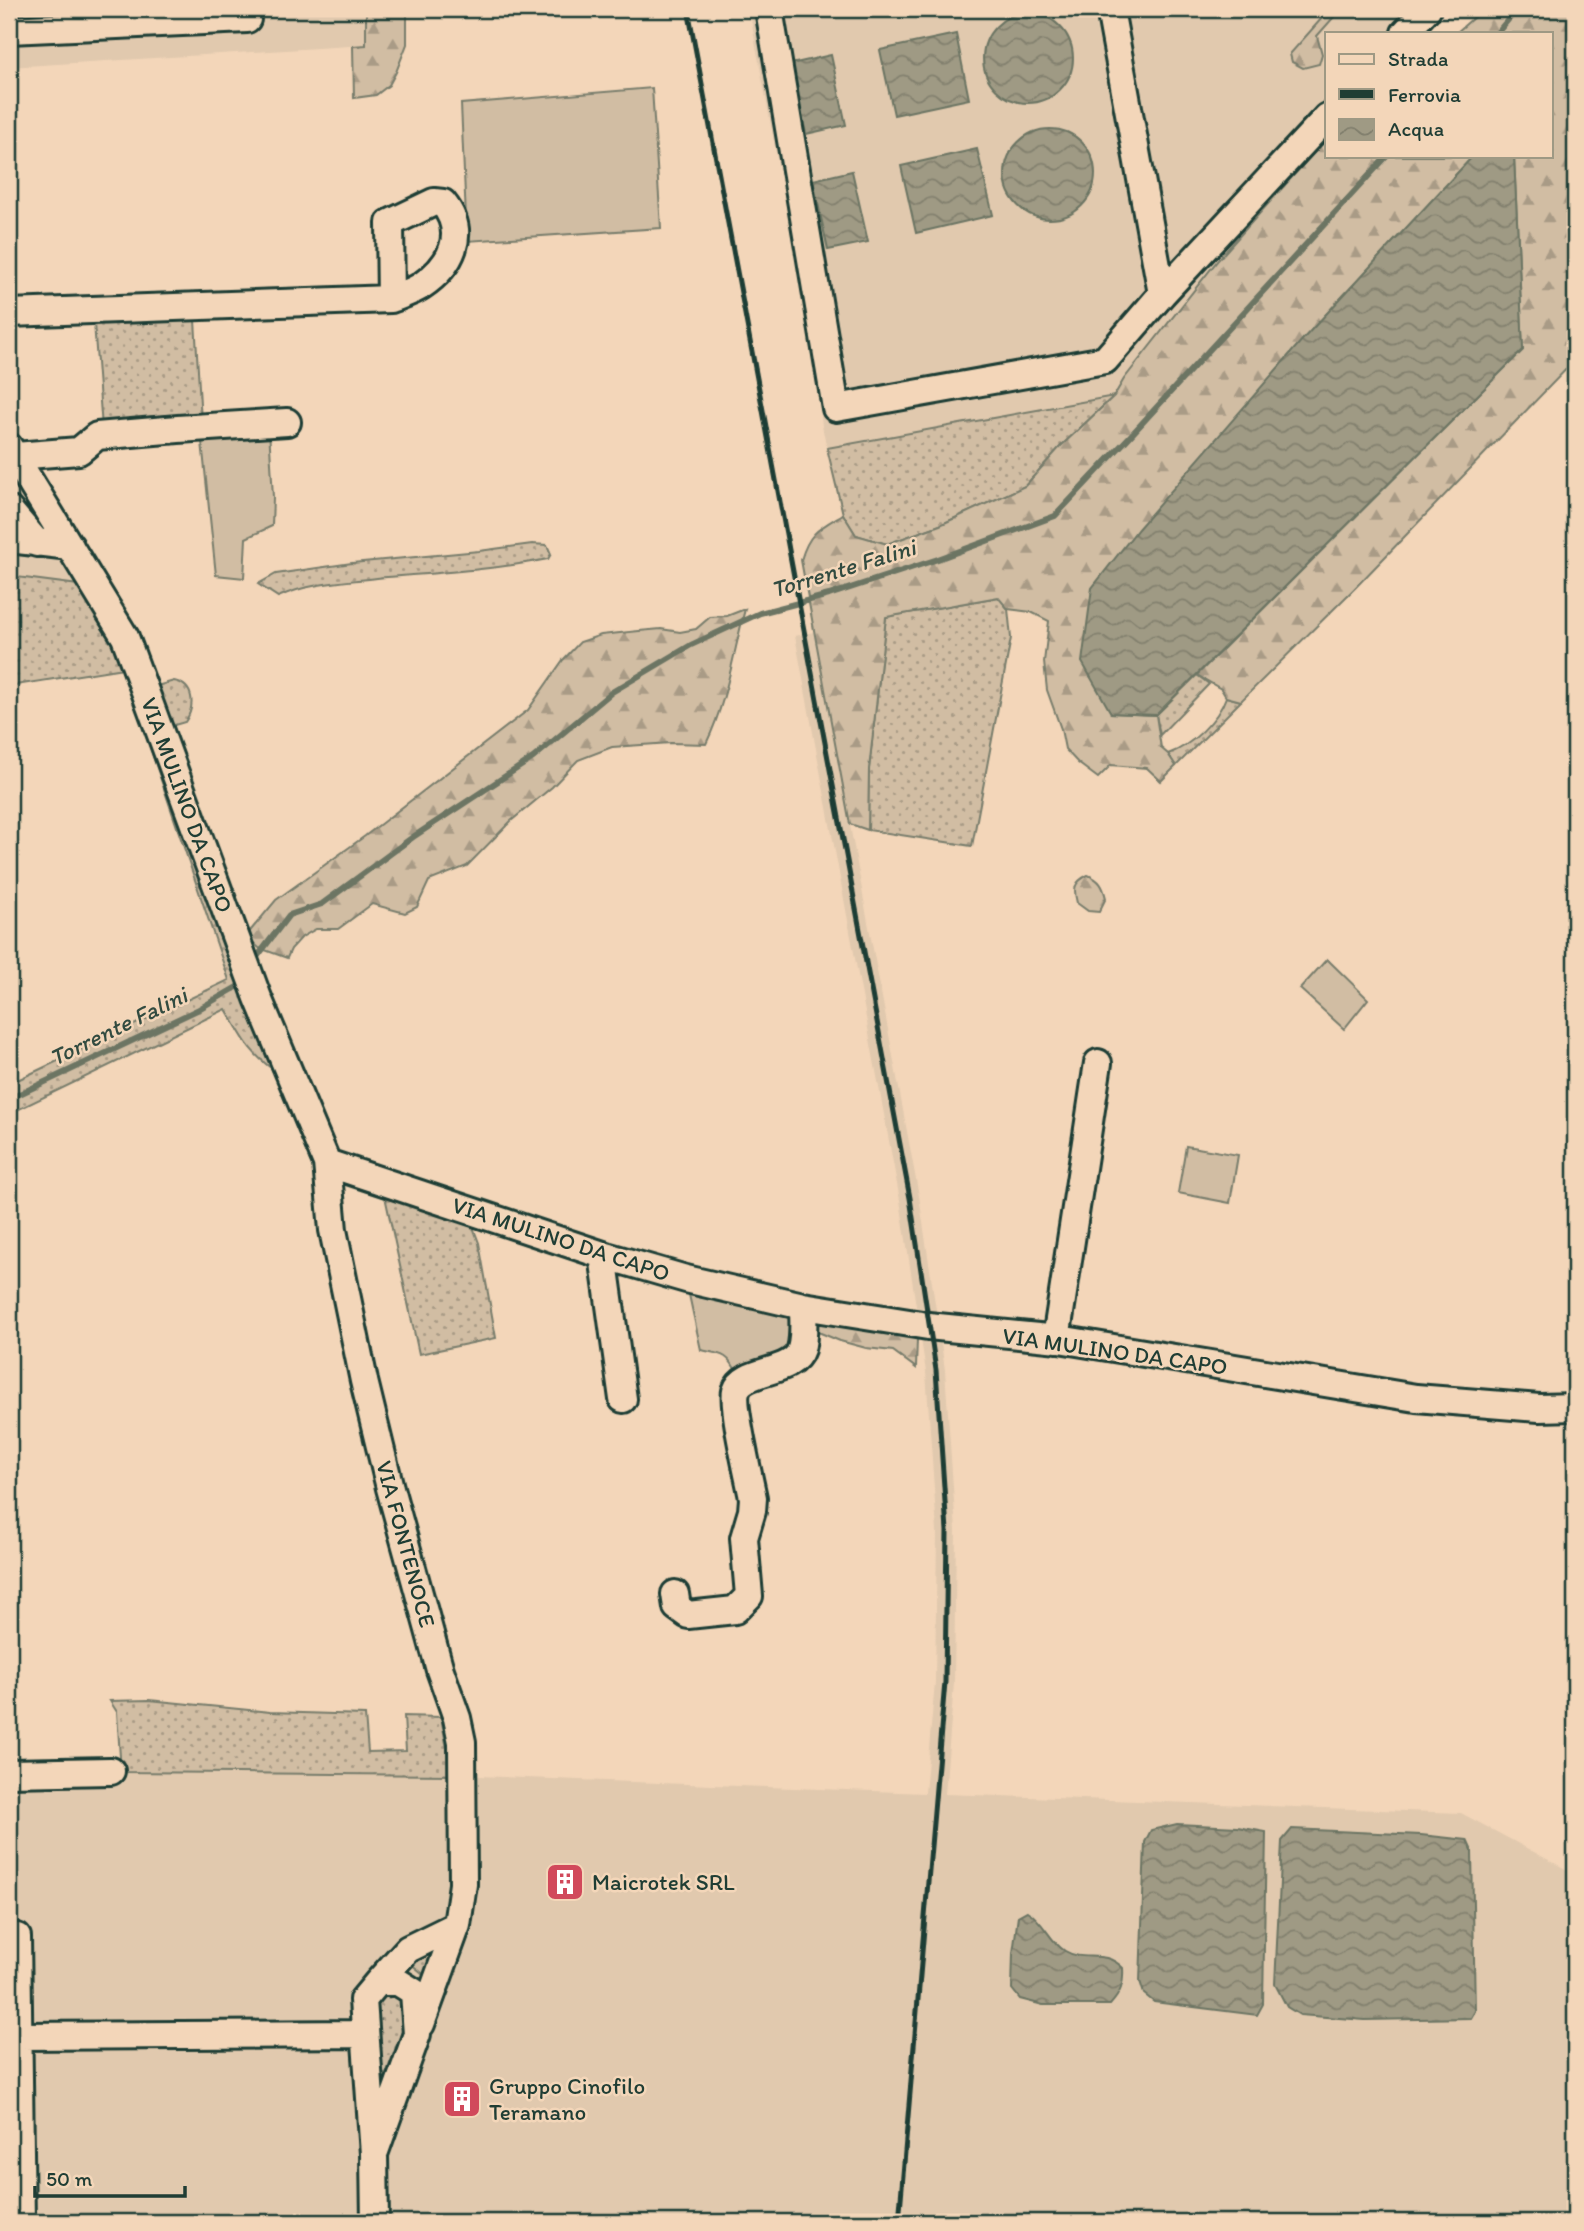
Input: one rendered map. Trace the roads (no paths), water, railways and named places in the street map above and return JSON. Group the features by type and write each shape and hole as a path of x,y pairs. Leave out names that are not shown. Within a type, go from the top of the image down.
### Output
{"street":[{"path":"9,30 247,19 247,9"},
{"path":"769,9 836,408 1105,360 1162,294 1325,119"},
{"path":"1110,9 1162,294"},
{"path":"1406,32 1427,9"},
{"path":"9,313 391,299"},
{"path":"12,452 79,452 97,436 286,422"},
{"name":"VIA MULINO DA CAPO","path":"12,452 125,637 258,998 327,1163 603,1255 686,1279 803,1306 929,1326 1056,1339 1416,1398 1539,1408 1575,1407"},
{"path":"9,510 37,542"},
{"path":"9,539 70,547"},
{"path":"1056,1339 1098,1063"},
{"name":"VIA FONTENOCE","path":"327,1163 333,1230 364,1381 390,1488 462,1742 463,1884 457,1925 374,2154"},
{"path":"603,1255 623,1399"},
{"path":"675,1594 677,1606 688,1615 735,1611 749,1596 744,1538 753,1497 737,1410 736,1389 742,1382 792,1362 800,1352 803,1340 803,1306"},
{"path":"9,1773 111,1771"},
{"name":"VIA FONTENOCE","path":"375,2222 374,2154 363,2000 408,1949 457,1925"},
{"path":"17,1937 21,2222"},
{"name":"VIA FONTENOCE","path":"378,1982 398,1982 414,1992 417,2034"},
{"path":"18,2036 365,2034"}],"water":[{"path":"782,9 824,9 784,18"},
{"path":"1019,13 1037,13 1053,20 1066,33 1073,49 1073,67 1066,83 1053,96 1037,103 1019,103 1003,96 990,83 983,67 983,49 990,33 1003,20"},
{"path":"956,34 969,99 894,115 880,50"},
{"path":"831,55 846,125 806,134 791,64"},
{"path":"1041,129 1059,129 1075,136 1088,149 1095,165 1095,183 1088,199 1075,212 1059,219 1041,219 1025,212 1012,199 1005,183 1005,165 1012,149 1025,136"},
{"path":"977,149 993,215 916,233 901,166"},
{"path":"1471,158 1514,158 1523,350 1156,715 1111,713 1082,662 1092,588 1138,529 1303,339"},
{"path":"852,171 868,242 828,250 813,180"},
{"path":"1177,1824 1238,1827 1266,1832 1263,2004 1257,2015 1154,2002 1144,1994 1140,1981 1145,1842 1151,1830"},
{"path":"1292,1829 1421,1835 1467,1840 1472,1851 1475,2011 1471,2018 1365,2020 1300,2015 1287,2007 1275,1984 1282,1841"},
{"path":"1027,1911 1065,1951 1080,1956 1108,1959 1123,1968 1121,1988 1110,2005 1043,2005 1020,1999 1012,1989 1013,1953 1018,1916"}],"waterway":[{"name":"Torrente Falini","path":"1498,32 1517,9"},
{"name":"Torrente Falini","path":"257,957 289,915 322,904 413,837 533,758 612,692 691,645 760,613 829,595 1055,516 1385,158"},
{"name":"Torrente Falini","path":"9,1099 197,1010 241,982"}],"railway":[{"path":"688,9 910,1198 936,1370 947,1531 945,1682 899,2222"}],"place":[{"name":"Maicrotek SRL","path":"565,1882"},
{"name":"Gruppo Cinofilo Teramano","path":"462,2099"}]}
